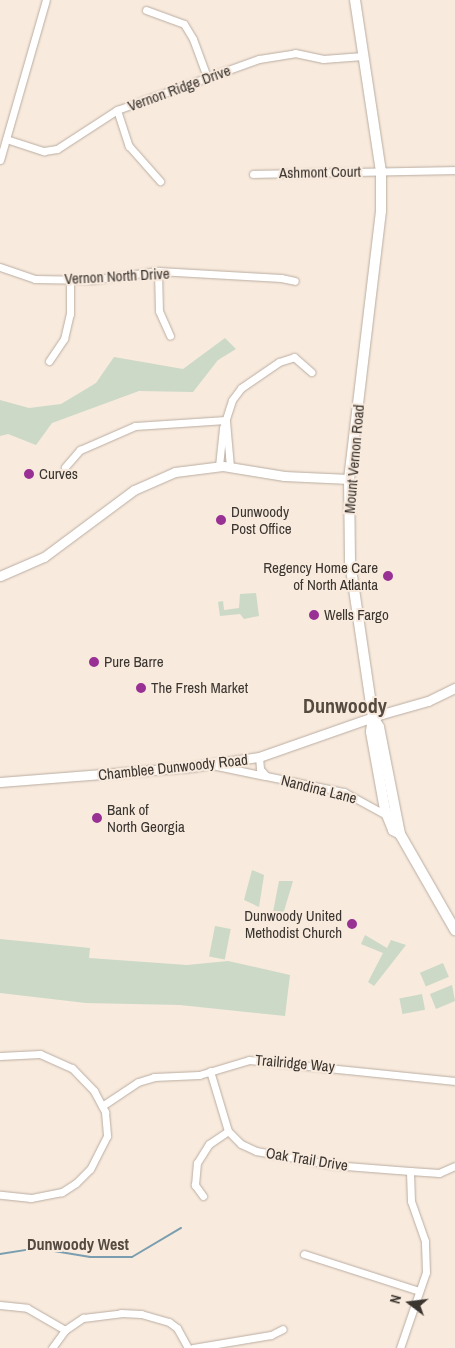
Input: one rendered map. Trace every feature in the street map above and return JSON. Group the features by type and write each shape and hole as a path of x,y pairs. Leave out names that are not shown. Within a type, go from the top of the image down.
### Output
{"main road":[{"name":"Mount Vernon Road","path":"355,0 384,171 376,269 349,479 350,562 373,716 379,727 400,834 455,930"},
{"path":"373,716 371,732 386,815 393,830 400,834"}],"street":[{"path":"0,160 46,0"},
{"path":"146,10 184,24 193,39 207,77"},
{"name":"Vernon Ridge Drive","path":"6,139 44,151 57,149 117,110 207,77 275,55 295,53 323,59 363,56"},
{"path":"117,110 129,146 160,181"},
{"name":"Ashmont Court","path":"253,174 455,170"},
{"name":"Vernon North Drive","path":"0,267 28,278 91,280 158,271 281,278 295,282"},
{"path":"158,271 159,311 170,336"},
{"path":"49,362 64,339 70,314 70,279"},
{"path":"219,466 226,420 241,388 279,362 294,357 311,372"},
{"path":"226,420 230,467"},
{"path":"65,467 80,450 135,426 226,420"},
{"path":"0,576 51,552 144,484 175,472 219,466 284,476 349,479"},
{"name":"Chamblee Dunwoody Road","path":"0,782 209,765 259,757 373,716 428,701 455,688"},
{"name":"Nandina Lane","path":"259,757 260,769 266,776"},
{"name":"Nandina Lane","path":"209,765 331,789 371,804 386,815"},
{"name":"Nandina Lane","path":"371,804 382,793"},
{"path":"0,1056 40,1054 56,1059 81,1076 102,1106 107,1136 90,1169 76,1183 47,1196 0,1195"},
{"name":"Trailridge Way","path":"102,1106 138,1082 154,1077 190,1076 234,1062 264,1059 455,1081"},
{"path":"203,1196 195,1185 197,1163 209,1144 228,1131 210,1071"},
{"name":"Oak Trail Drive","path":"228,1131 241,1144 256,1151 333,1165 439,1173 455,1166"},
{"path":"400,1348 426,1272 427,1258 425,1241 411,1202 410,1172"},
{"path":"304,1254 419,1291"},
{"path":"0,1306 27,1308 65,1330"},
{"path":"52,1348 65,1330 83,1318 106,1313 142,1314 159,1317 177,1328 188,1348"},
{"path":"192,1348 271,1335 283,1329"}],"green space":[{"path":"225,338 236,349 218,360 193,392 139,391 52,423 36,445 8,434 0,436 0,400 29,408 61,404 96,383 114,357 183,369"},
{"path":"256,593 259,616 244,619 240,614 220,616 218,602 223,601 224,610 239,608 240,594"},
{"path":"252,870 264,875 259,907 244,900"},
{"path":"279,881 293,881 284,911 279,913 273,912"},
{"path":"215,926 231,929 225,959 209,956"},
{"path":"365,935 387,948 391,940 406,945 374,986 368,982 383,953 361,944"},
{"path":"0,939 90,948 89,958 187,965 228,961 290,975 285,1016 180,1005 86,1003 0,993"},
{"path":"443,963 449,977 426,987 420,973"},
{"path":"452,985 455,1001 436,1009 430,994"},
{"path":"422,994 425,1010 402,1014 399,998"}],"waterway":[{"path":"0,1254 36,1248 90,1257 132,1257 181,1228"}],"place":[{"name":"Curves","path":"29,474"},
{"name":"Dunwoody Post Office","path":"221,520"},
{"name":"Regency Home Care of North Atlanta","path":"388,576"},
{"name":"Wells Fargo","path":"314,615"},
{"name":"Pure Barre","path":"94,662"},
{"name":"The Fresh Market","path":"141,688"},
{"name":"Bank of North Georgia","path":"97,818"},
{"name":"Dunwoody United Methodist Church","path":"352,924"}],"district":[{"name":"Dunwoody","path":"345,705"},
{"name":"Dunwoody West","path":"78,1244"}]}
